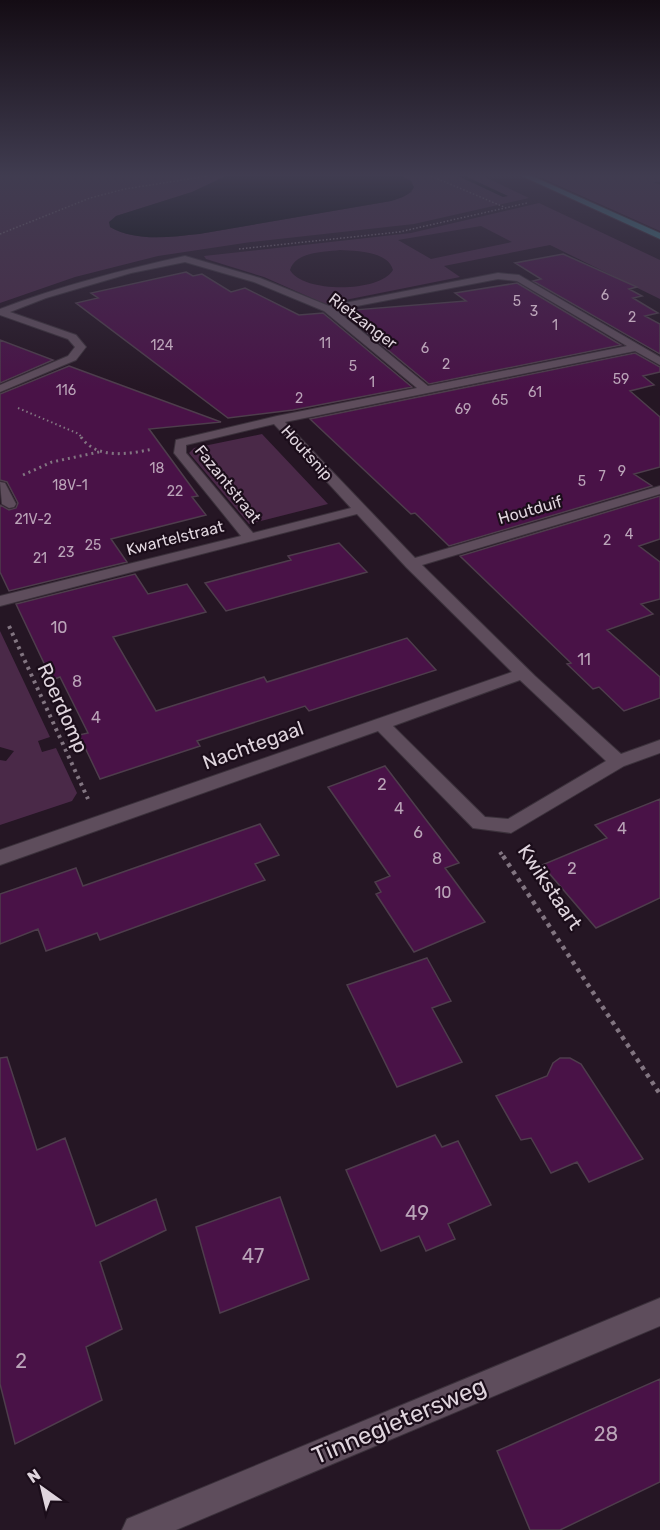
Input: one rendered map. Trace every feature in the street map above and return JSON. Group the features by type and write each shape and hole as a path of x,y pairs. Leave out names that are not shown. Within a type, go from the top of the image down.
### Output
{"street":[{"name":"Rietzanger","path":"1,312 43,296 129,271 184,260 257,280 328,309 425,388"},
{"path":"328,309 498,276 519,278 660,362"},
{"path":"0,389 72,358 81,347 72,337 1,312"},
{"name":"Houtsnip","path":"277,420 425,388 637,347"},
{"name":"Houtsnip","path":"277,420 411,564 521,674 618,762"},
{"name":"Fazantstraat","path":"250,538 180,453 180,443 277,420"},
{"path":"0,486 9,504"},
{"name":"Houtduif","path":"411,564 660,490"},
{"name":"Kwartelstraat","path":"0,602 359,510"},
{"name":"Nachtegaal","path":"0,858 521,674"},
{"path":"380,723 480,823 511,826 618,762 660,746"},
{"name":"Tinnegietersweg","path":"138,1530 660,1312"}],"path":[{"path":"184,260 249,247"},
{"path":"10,405 79,434 87,446 99,452"},
{"path":"21,476 52,462 99,452 129,454 159,448 180,453"},
{"name":"Roerdomp","path":"5,617 99,823"},
{"name":"Kwikstaart","path":"480,823 660,1094"}],"shaded area":[{"path":"0,247 215,247 158,256 75,277 0,303"},
{"path":"281,247 411,247 431,259 486,247 538,247 444,266 460,277 325,304 264,277 206,259 204,256","holes":["340,250 362,252 385,259 393,270 385,278 373,283 341,287 309,283 297,278 290,270 298,259 319,252"]},
{"path":"555,247 633,247 660,260 660,299"},
{"path":"262,434 328,504 249,524 189,453 194,448"},
{"path":"0,631 50,737 38,741 42,752 56,748 77,793 72,801 0,825 0,760 6,761 14,751 0,747"}],"building":[{"path":"563,254 637,287 629,289 642,296 633,298 658,313 645,316 660,324 660,354 533,281 541,279 515,263"},
{"path":"186,272 193,276 202,274 231,292 245,288 299,315 323,313 412,387 293,410 228,418 76,303 98,298 91,293"},
{"path":"517,283 621,345 429,384 341,311 466,301 455,293"},
{"path":"0,340 53,360 0,383"},
{"path":"635,353 660,367 660,372 643,376 654,385 630,391 660,417 660,467 634,474 652,486 449,546 415,513 411,514 310,419"},
{"path":"69,366 221,422 149,429 198,496 192,497 206,515 111,539 127,562 9,591 0,572 0,505 9,510 16,508 18,503 7,482 0,480 0,394"},
{"path":"660,496 660,539 639,546 660,562 660,599 641,604 653,614 607,630 660,677 660,698 624,711 599,687 593,689 567,664 571,663 460,556"},
{"path":"339,543 367,572 226,611 205,583 291,560 288,556"},
{"path":"135,574 148,594 187,584 206,612 113,637 156,711 264,677 267,682 407,638 436,670 309,711 305,706 197,741 200,746 100,779 79,735 88,733 60,677 52,680 16,604"},
{"path":"385,766 459,863 445,868 485,922 414,952 376,894 381,892 375,882 390,876 328,787"},
{"path":"660,799 660,898 596,928 542,865 607,838 595,825"},
{"path":"260,824 279,855 255,864 265,880 100,940 97,933 46,951 38,929 0,944 0,894 76,868 83,886"},
{"path":"427,958 451,1001 432,1008 462,1062 397,1087 347,985"},
{"path":"7,1057 37,1150 65,1138 96,1226 156,1199 166,1230 100,1262 122,1329 86,1347 102,1400 15,1444 0,1384 0,1058"},
{"path":"560,1058 570,1058 581,1064 643,1159 589,1182 577,1162 551,1173 531,1138 521,1140 496,1096 547,1076 553,1063"},
{"path":"435,1135 442,1147 458,1141 491,1205 448,1224 455,1239 426,1251 419,1236 381,1251 346,1170"},
{"path":"280,1197 309,1279 220,1313 196,1227"},
{"path":"660,1379 660,1482 560,1530 530,1530 497,1451"}]}
